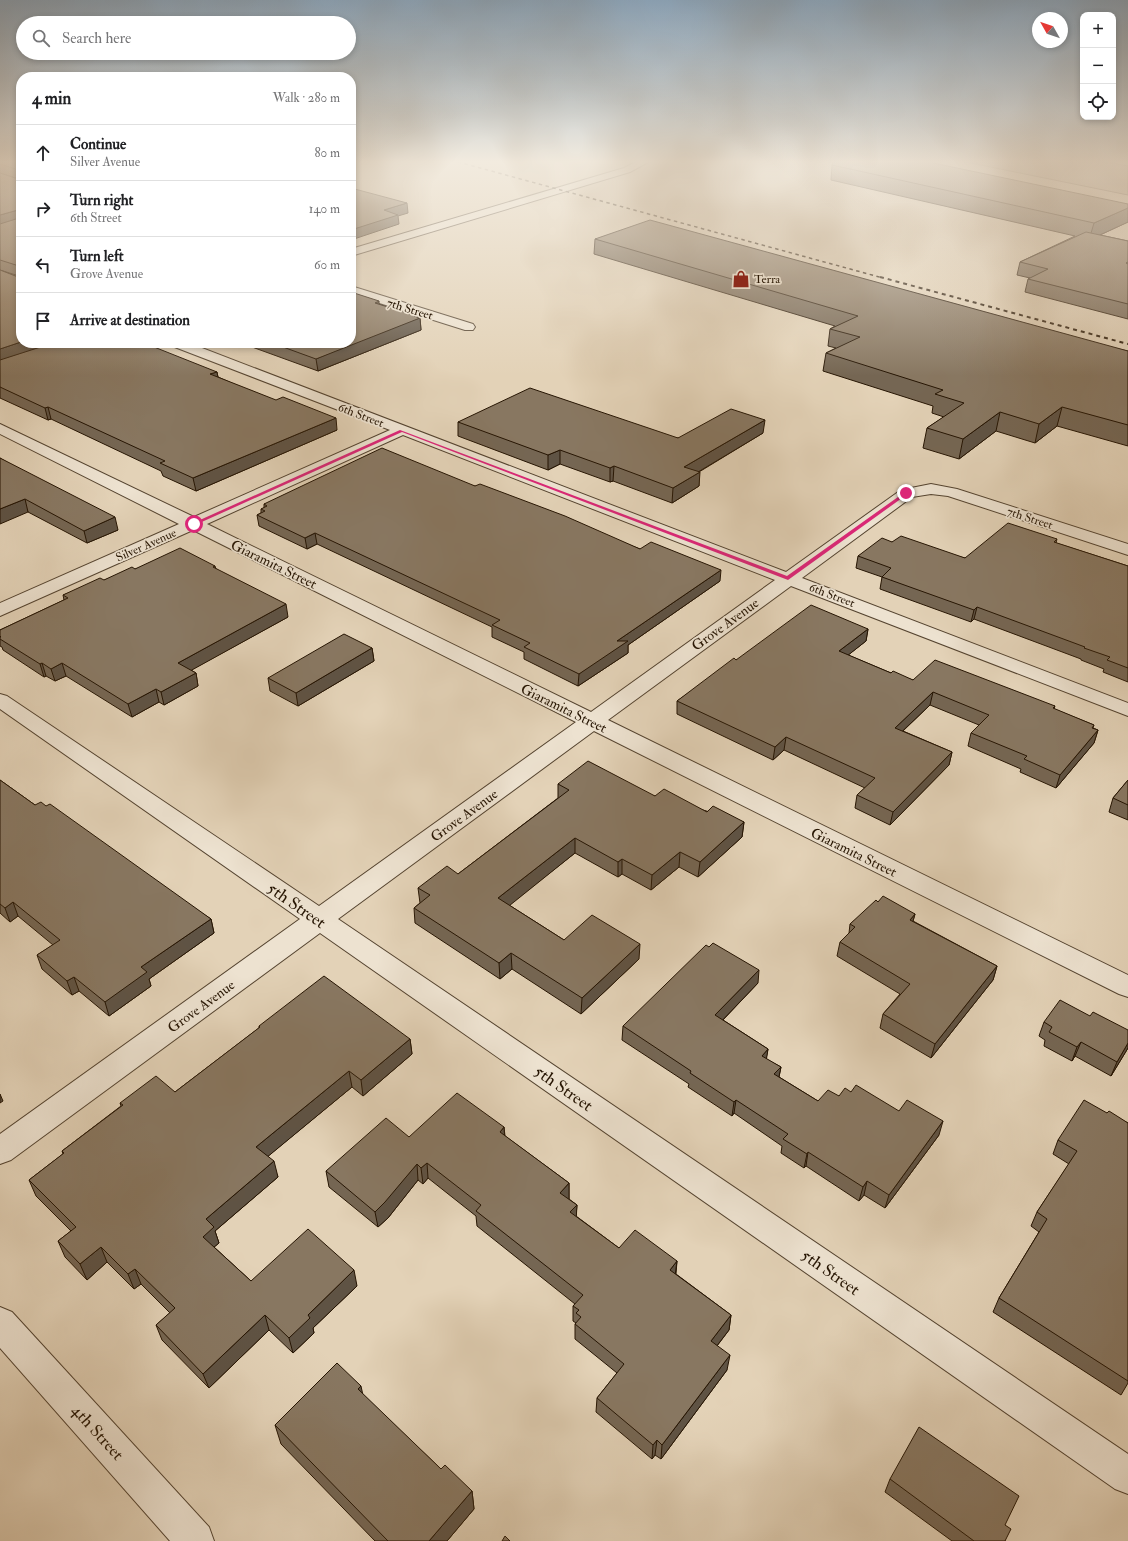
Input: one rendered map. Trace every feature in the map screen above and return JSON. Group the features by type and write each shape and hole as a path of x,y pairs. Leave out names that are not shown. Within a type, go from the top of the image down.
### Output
{"street":[{"path":"356,252 424,232"},
{"name":"7th Street","path":"356,292 469,327"},
{"name":"6th Street","path":"190,348 1128,710"},
{"name":"Giaramita Street","path":"0,428 1128,987"},
{"name":"Silver Avenue","path":"0,610 401,430"},
{"name":"7th Street","path":"931,489 951,492 1128,550"},
{"name":"Grove Avenue","path":"0,1151 906,493 931,489"},
{"name":"5th Street","path":"0,700 1128,1476"},
{"name":"4th Street","path":"0,1323 195,1541"}],"building":[{"path":"0,232 16,232 16,265 0,260"},
{"path":"616,232 693,232 1128,351 1128,425 1062,407 1039,424 1000,412 963,439 927,428 964,403 935,394 943,390 826,353 860,337 830,329 858,316 595,239"},
{"path":"1086,232 1128,241 1128,262 1126,263 1128,264 1128,304 1028,279 1048,269 1020,262"},
{"path":"0,270 16,276 16,344 0,349"},
{"path":"356,294 379,301 375,303 420,318 356,343"},
{"path":"37,348 157,348 217,372 210,374 276,400 283,397 336,418 193,478 160,463 165,461 48,407 45,408 0,387 0,360"},
{"path":"286,348 344,348 316,359"},
{"path":"530,388 678,438 731,409 765,420 684,467 700,472 673,488 614,466 610,468 560,450 548,455 458,422"},
{"path":"382,448 475,486 480,484 565,516 640,549 651,542 721,570 617,641 628,641 579,674 524,647 530,643 492,625 500,620 315,533 305,538 257,515 265,511 261,509 267,506 264,504"},
{"path":"0,458 115,517 84,531 25,499 0,509"},
{"path":"1008,523 1057,539 1054,542 1128,566 1128,668 1107,660 1110,657 977,607 974,610 882,577 891,568 858,556 882,538 892,542 901,536 965,558"},
{"path":"180,548 215,566 213,567 286,604 178,663 196,673 161,692 156,689 128,704 62,663 51,669 42,663 40,664 0,639 0,630 68,598 63,595 100,578 104,580 132,567 135,569"},
{"path":"811,605 868,629 839,651 891,673 893,671 913,680 935,660 1055,706 1053,708 1094,725 1092,728 1098,730 1060,775 1024,759 1027,756 971,733 989,715 933,692 895,728 952,752 893,812 857,795 875,778 786,737 775,747 677,701 734,658 736,660"},
{"path":"344,634 372,648 296,693 268,678"},
{"path":"588,761 655,796 664,789 707,812 713,806 744,822 700,862 680,852 652,875 622,859 618,862 575,838 498,898 564,940 592,915 640,944 582,998 511,953 499,963 414,908 430,895 418,888 447,866 458,874 569,790 558,784"},
{"path":"0,780 35,805 41,802 46,806 50,804 211,919 141,967 147,972 105,1002 74,977 67,981 37,955 60,940 13,902 5,908 0,904"},
{"path":"1128,780 1128,805 1113,798"},
{"path":"883,896 915,914 910,920 997,966 935,1044 883,1014 910,984 840,942 855,927 850,924 876,900 878,902"},
{"path":"713,943 759,970 715,1015 768,1049 762,1056 781,1067 774,1074 818,1101 828,1090 839,1096 845,1088 851,1092 856,1085 899,1111 907,1100 943,1121 889,1195 867,1181 863,1187 808,1152 807,1154 783,1139 788,1134 736,1100 734,1102 690,1073 691,1071 623,1026 706,945 709,947"},
{"path":"324,976 410,1039 361,1080 349,1071 256,1147 274,1161 206,1219 214,1227 203,1237 251,1281 308,1229 354,1270 308,1315 310,1318 289,1338 265,1315 203,1374 156,1325 175,1308 135,1269 128,1274 101,1247 80,1264 58,1241 76,1227 29,1180 64,1153 62,1151 123,1105 120,1103 156,1076 175,1092"},
{"path":"1060,1000 1090,1016 1093,1012 1128,1030 1128,1043 1117,1062 1081,1042 1077,1047 1049,1032 1052,1027 1044,1022"},
{"path":"457,1093 504,1127 500,1132 569,1183 560,1193 577,1205 570,1212 619,1248 635,1230 677,1261 670,1270 731,1315 711,1341 730,1355 662,1445 657,1440 653,1445 597,1398 624,1364 575,1324 581,1317 576,1313 579,1310 573,1306 583,1295 476,1211 481,1205 427,1163 421,1168 417,1164 375,1212 326,1171 386,1118 409,1137"},
{"path":"1084,1100 1107,1113 1109,1111 1128,1123 1128,1381 999,1298 1047,1219 1037,1212 1077,1151 1058,1140"},
{"path":"337,1363 361,1386 358,1389 441,1469 445,1465 472,1491 429,1541 388,1541 275,1425"},
{"path":"919,1427 1019,1496 1005,1525 1011,1529 1005,1541 974,1541 890,1479"},
{"path":"505,1536 510,1541 502,1541"}],"railway":[{"path":"714,232 883,278"},
{"path":"880,277 1128,344"}],"place":[{"name":"Terra","path":"741,279"}],"route":[{"path":"194,524 401,430 788,578 906,493"}]}
